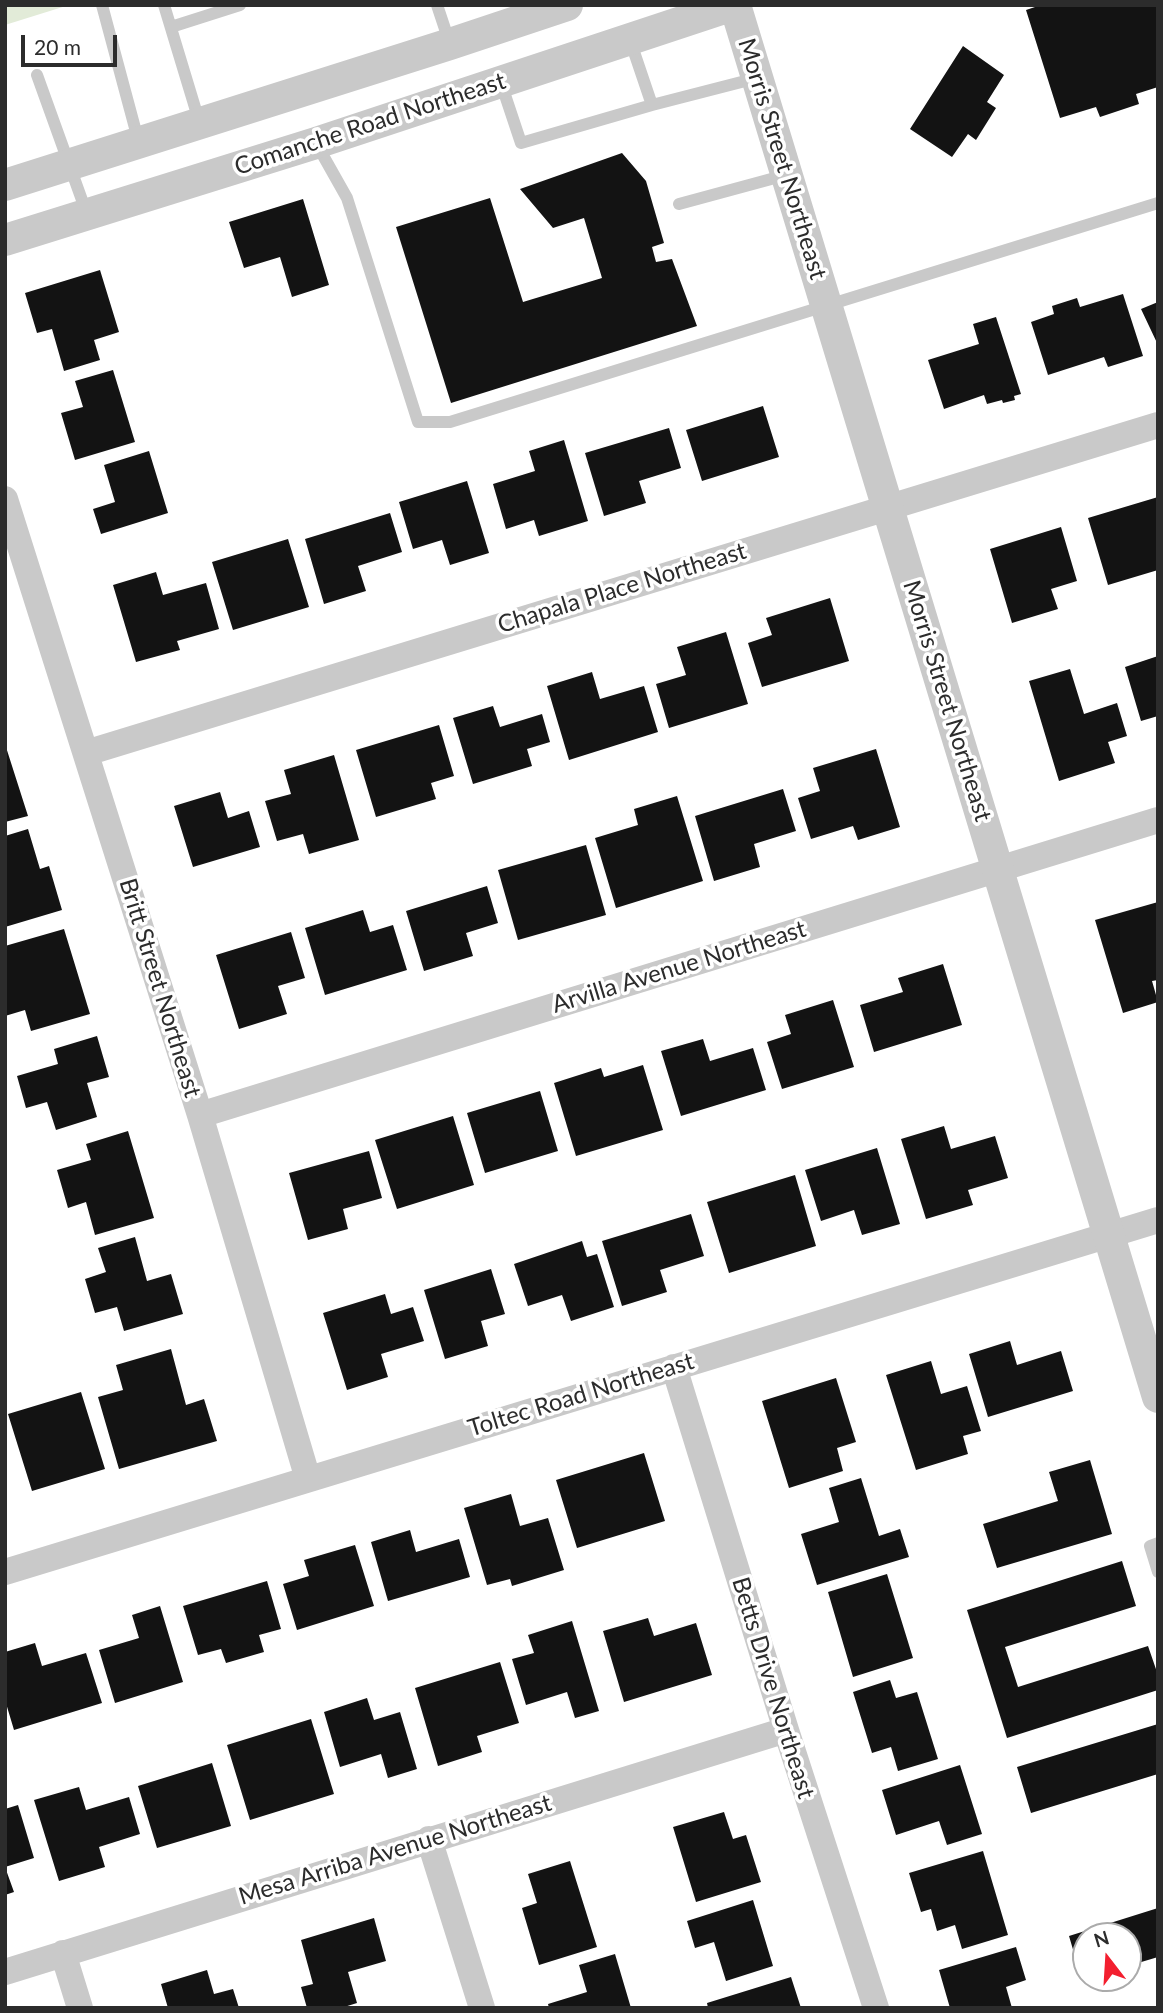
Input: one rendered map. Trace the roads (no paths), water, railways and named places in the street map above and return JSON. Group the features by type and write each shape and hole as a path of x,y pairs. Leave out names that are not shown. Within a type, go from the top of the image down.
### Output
{"street":[{"name":"Comanche Road Northeast","path":"5,186 567,5"},
{"name":"Comanche Road Northeast","path":"5,240 316,143 734,5"},
{"name":"Morris Street Northeast","path":"734,5 1158,1398"},
{"name":"Chapala Place Northeast","path":"86,753 1158,425"},
{"name":"Britt Street Northeast","path":"5,499 200,1115 308,1479"},
{"name":"Arvilla Avenue Northeast","path":"200,1115 1158,820"},
{"name":"Toltec Road Northeast","path":"5,1572 1158,1220"},
{"name":"Betts Drive Northeast","path":"674,1367 786,1730 876,2008"},
{"name":"Mesa Arriba Avenue Northeast","path":"5,1972 786,1730"},
{"path":"429,1839 482,2008"},
{"path":"63,1953 80,2008"}],"lane":[{"path":"102,5 139,143"},
{"path":"164,5 200,124"},
{"path":"171,27 240,5"},
{"path":"436,5 450,44"},
{"path":"630,39 652,105"},
{"path":"37,75 87,215"},
{"path":"501,82 521,143 758,78"},
{"path":"316,143 347,198 418,422 450,422 1158,203"},
{"path":"679,204 787,175"},
{"path":"1158,1543 1150,1546 1158,1572"}]}
